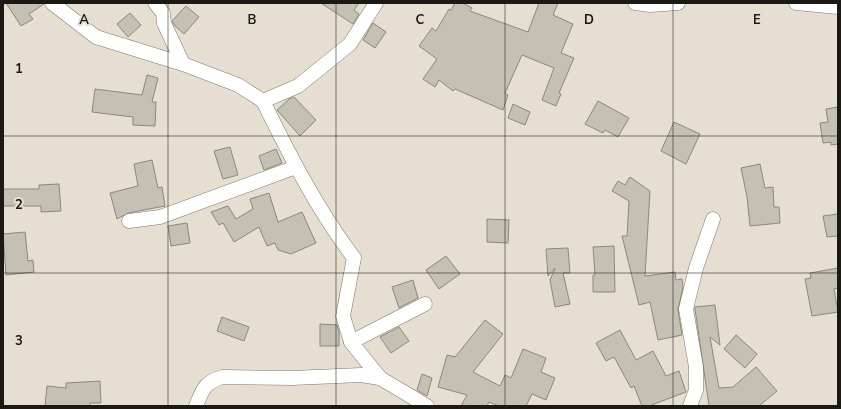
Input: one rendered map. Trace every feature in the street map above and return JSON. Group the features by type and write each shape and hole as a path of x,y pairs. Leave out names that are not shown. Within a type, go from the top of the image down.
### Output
{"street":[{"path":"52,3 96,37 184,64 238,85 263,101 296,167 333,230 354,258 343,316 351,342 380,378 428,406"},
{"path":"155,3 162,13 164,23 184,64"},
{"path":"263,101 298,86 350,44 376,3"},
{"path":"635,3 650,5 678,3"},
{"path":"796,3 838,7"},
{"path":"129,221 160,217 296,167"},
{"path":"690,406 696,390 696,367 686,309 696,268 713,219"},
{"path":"351,342 425,304"},
{"path":"196,406 203,388 212,380 222,377 292,378 361,375 380,378"}],"building":[{"path":"6,3 44,4 29,14 33,19 21,26"},
{"path":"321,3 359,3 354,10 359,14 353,24"},
{"path":"455,3 463,3 472,8 470,11 528,32 539,3 558,3 553,15 573,24 561,53 574,58 559,93 561,94 556,106 542,100 554,68 522,55 505,93 508,95 503,110 455,89 453,91 439,80 435,87 423,79 437,59 419,46 432,28 436,31 449,9 451,10"},
{"path":"186,6 199,17 184,34 172,21"},
{"path":"130,13 141,25 128,37 117,24"},
{"path":"373,23 386,32 375,48 363,40"},
{"path":"147,75 158,78 152,102 156,102 155,126 133,125 133,117 92,112 95,89 142,95"},
{"path":"294,97 316,120 300,136 277,110 289,99"},
{"path":"598,101 629,118 618,137 605,130 603,133 585,124"},
{"path":"513,104 530,112 525,125 508,118"},
{"path":"838,107 838,144 831,145 831,142 823,143 820,123 828,122 826,109"},
{"path":"674,122 700,134 686,164 661,151"},
{"path":"230,147 238,175 223,179 214,151"},
{"path":"276,149 282,163 264,170 259,156"},
{"path":"152,160 158,188 162,187 165,206 128,213 117,219 110,193 138,186 134,164"},
{"path":"760,164 765,188 773,187 774,207 779,207 780,223 750,226 747,197 741,168"},
{"path":"630,177 650,191 645,276 675,272 676,280 682,279 683,287 678,310 682,335 658,340 650,302 639,305 622,236 627,236 629,201 612,191 618,181 625,185"},
{"path":"59,184 61,211 41,212 41,206 3,206 3,189 39,189 39,185"},
{"path":"269,193 278,222 302,212 316,243 291,254 278,250 275,243 267,246 259,227 234,242 223,223 219,225 211,212 228,206 236,219 253,209 250,199"},
{"path":"838,214 838,236 827,237 823,216"},
{"path":"487,219 509,220 508,243 487,242"},
{"path":"187,223 190,243 171,246 168,226"},
{"path":"25,232 28,261 33,260 34,272 6,275 3,234"},
{"path":"614,246 615,292 593,292 593,275 595,275 593,247"},
{"path":"568,248 570,273 563,273 570,304 555,307 550,280 555,268 548,276 546,249"},
{"path":"446,256 460,274 439,289 426,270"},
{"path":"838,268 838,288 834,289 838,312 812,316 805,279 811,278 810,273"},
{"path":"413,280 418,298 399,308 392,287"},
{"path":"715,305 720,345 710,337 719,388 733,387 756,367 777,391 759,406 709,406 695,307"},
{"path":"222,317 249,327 244,341 217,331"},
{"path":"485,320 503,334 473,372 500,386 505,375 511,378 523,349 546,358 541,372 555,378 546,400 532,394 526,406 499,406 489,402 487,406 461,406 467,395 438,387 447,355 455,357"},
{"path":"320,324 337,325 339,332 339,346 320,346"},
{"path":"399,327 409,341 391,353 380,337"},
{"path":"620,330 636,360 653,351 666,376 679,371 686,392 649,406 642,406 634,386 631,388 614,357 606,361 596,343"},
{"path":"736,335 757,354 745,368 724,349"},
{"path":"422,374 432,378 427,396 417,390"},
{"path":"100,381 101,403 90,403 90,406 45,406 47,386 66,388 66,383"}]}
